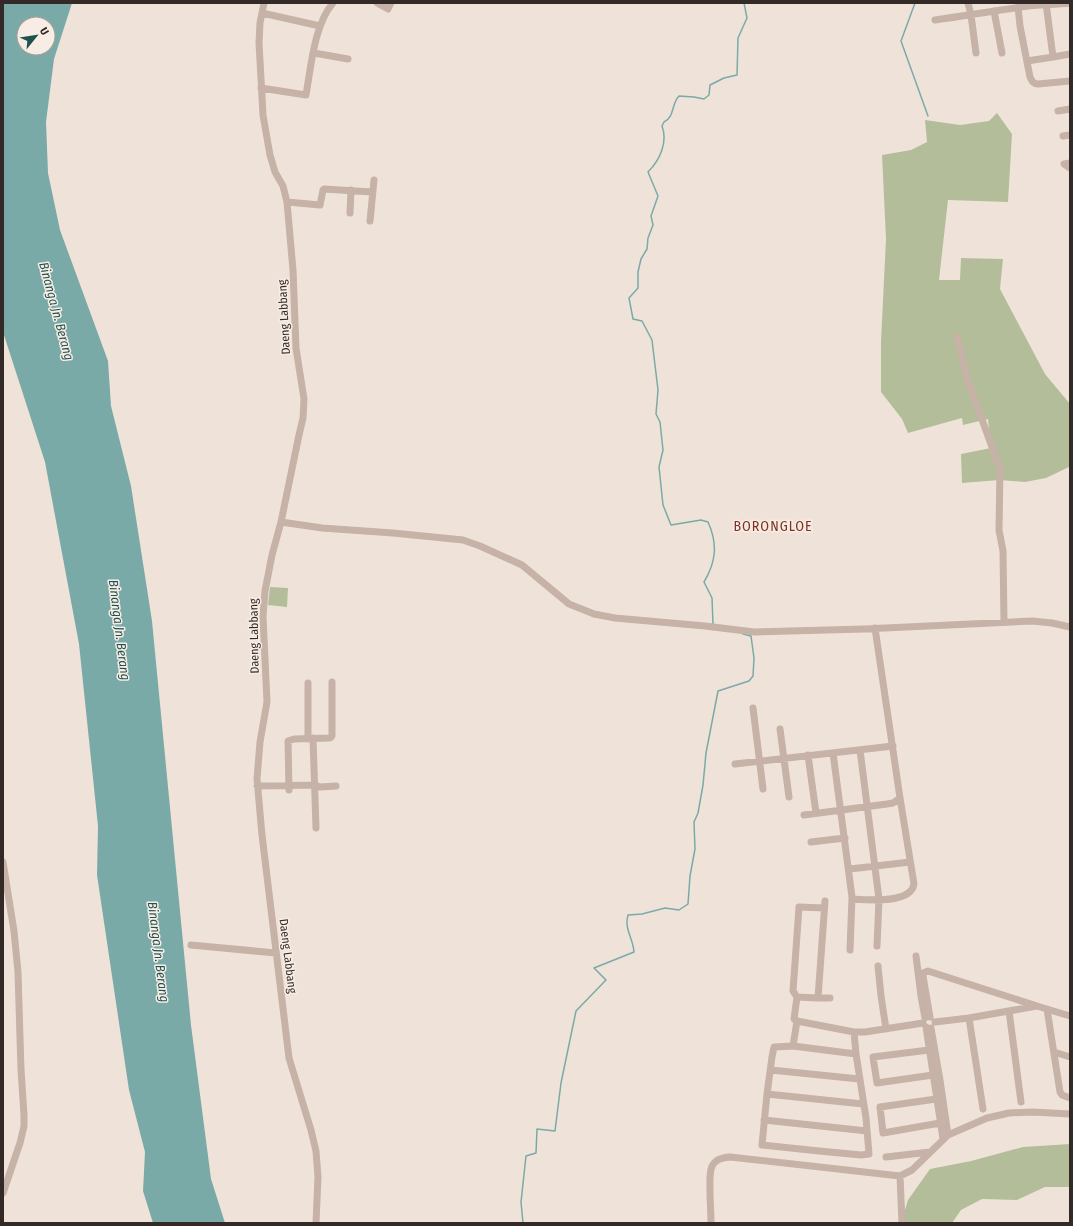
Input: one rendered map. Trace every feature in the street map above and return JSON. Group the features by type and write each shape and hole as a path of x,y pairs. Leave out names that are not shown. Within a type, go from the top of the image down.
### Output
{"street":[{"name":"Daeng Labbang","path":"264,3 259,43 260,88 270,156 287,202 293,270 296,348 304,399 303,418 281,522 272,555 263,604 267,696 265,719 259,752 258,788 262,835 290,1062 316,1151 318,1177 316,1223"},
{"path":"260,88 306,95 320,26 333,3"},
{"path":"377,3 388,9 391,3"},
{"path":"968,3 976,53"},
{"path":"935,20 1018,7 1070,3"},
{"path":"1046,4 1053,57"},
{"path":"1018,7 1030,77 1035,84 1070,81"},
{"path":"994,11 1002,53"},
{"path":"262,13 320,26"},
{"path":"314,53 348,59"},
{"path":"1027,61 1070,54"},
{"path":"1058,111 1070,109"},
{"path":"1070,163 1064,164 1070,168"},
{"path":"370,221 374,180"},
{"path":"287,202 320,205 324,189 372,192"},
{"path":"350,213 351,190"},
{"path":"957,337 973,394 1000,469 999,530 1003,551 1004,622"},
{"path":"281,522 322,528 463,540 486,548 522,565 535,574 566,602 581,610 600,615 754,632 792,632 1038,621 1070,627"},
{"path":"852,900 900,898 910,893 914,889 875,628"},
{"path":"289,788 288,742 294,739 330,738 332,736 332,682"},
{"path":"308,683 310,738 317,787 316,828"},
{"path":"753,708 763,789"},
{"path":"780,729 789,797"},
{"path":"735,764 893,746"},
{"path":"860,750 879,900 877,946"},
{"path":"833,753 850,869 852,900 850,950"},
{"path":"808,755 816,813"},
{"path":"258,788 336,786"},
{"path":"804,815 893,803 900,798"},
{"path":"812,842 845,838"},
{"path":"3,862 14,931 18,972 24,1115 20,1143 3,1193"},
{"path":"850,869 910,862"},
{"path":"818,998 824,905 799,907 794,991 797,997 794,1019 798,1021 854,1032 865,1032 928,1022 969,1018 1037,1006"},
{"path":"191,945 276,953"},
{"path":"916,956 922,1003 928,1022 940,1080 945,1137"},
{"path":"878,966 886,1029"},
{"path":"945,1137 940,1123 929,1050 923,973 928,971 1070,1016"},
{"path":"797,997 830,998"},
{"path":"1047,1009 1060,1092 1062,1095 1070,1098"},
{"path":"1009,1011 1021,1102"},
{"path":"969,1018 983,1109"},
{"path":"793,1046 798,1021"},
{"path":"854,1032 869,1154 861,1155 762,1145 767,1094 774,1047 793,1046 856,1054"},
{"path":"929,1050 873,1057 877,1083 933,1074"},
{"path":"1054,1052 1070,1057"},
{"path":"771,1070 859,1079"},
{"path":"767,1094 863,1104"},
{"path":"936,1099 880,1107 883,1133 940,1123"},
{"path":"711,1223 710,1174 713,1164 720,1159 730,1157 900,1176 912,1170 945,1137 975,1123 1000,1114 1032,1112 1070,1114"},
{"path":"764,1120 867,1131"},
{"path":"886,1157 931,1152"},
{"path":"917,1153 918,1164"},
{"path":"900,1176 902,1223"}],"green space":[{"path":"997,113 1012,134 1008,202 948,200 939,280 960,280 961,258 1003,259 1000,289 1045,374 1070,404 1070,468 1069,467 1046,478 1025,482 1000,480 962,483 961,454 991,448 988,419 963,425 962,418 908,433 902,419 881,392 881,341 886,239 882,155 911,150 927,142 925,120 960,125 989,121"},
{"path":"270,587 288,588 287,607 268,605"},
{"path":"1070,1144 1070,1187 1045,1187 1017,1200 982,1199 961,1210 952,1223 901,1223 908,1200 930,1169 971,1161 1023,1147"}],"water":[{"name":"Binanga Jn. Berang","path":"3,3 72,3 56,53 56,16 16,16 16,56 55,56 46,122 48,173 60,230 108,361 111,406 131,486 152,621 191,1025 211,1179 225,1223 153,1223 143,1191 145,1152 129,1090 97,875 98,826 79,644 45,462 3,332"}],"waterway":[{"path":"713,624 712,598 704,582 711,567 714,553 711,530 708,522 701,520 671,525 663,505 659,467 663,450 660,422 656,414 658,390 652,340 642,321 633,319 629,298 638,288 638,272 641,259 647,249 648,238 653,225 651,216 658,196 648,172 656,162 662,150 664,138 662,126 670,117 679,96 704,99 709,95 710,85 724,78 737,75 738,38 747,18 744,3"},
{"path":"915,3 901,41 928,116"},
{"path":"523,1223 521,1202 526,1156 536,1153 537,1129 555,1131 561,1083 576,1011 606,980 594,968 634,952 627,925 628,915 642,914 665,908 679,910 688,904 690,876 695,849 694,822 698,813 703,785 706,753 718,691 749,681 753,676 754,658 751,636 743,634"}],"district":[{"name":"BORONGLOE","path":"773,526"}]}
